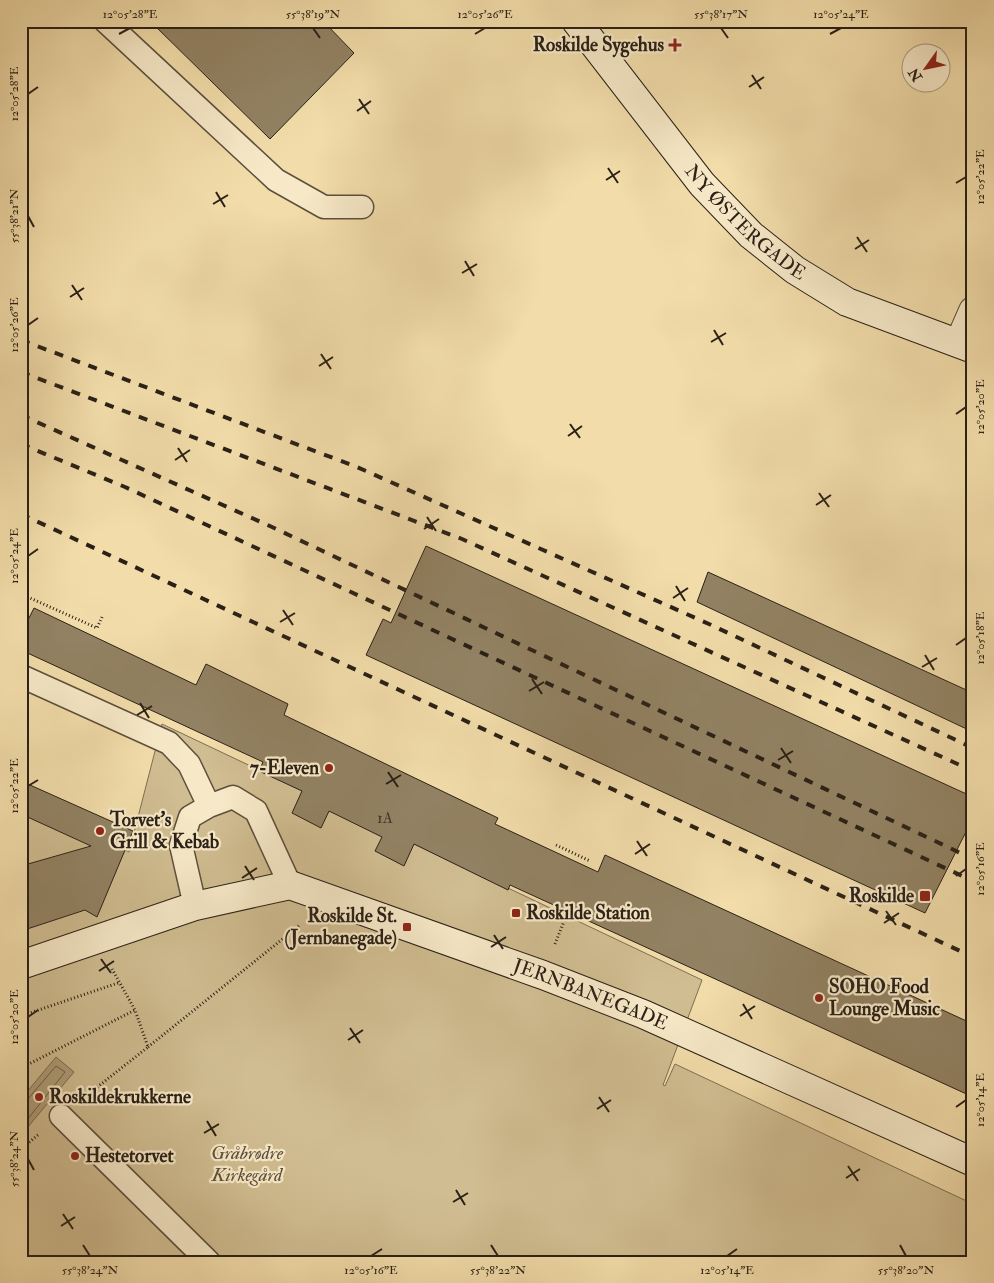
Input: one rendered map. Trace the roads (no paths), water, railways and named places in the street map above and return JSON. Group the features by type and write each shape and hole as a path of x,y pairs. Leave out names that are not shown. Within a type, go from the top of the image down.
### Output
{"street":[{"name":"NY ØSTERGADE","path":"576,21 702,184 751,235 795,270 847,302 966,346"},
{"path":"966,346 973,311"},
{"path":"21,965 195,906 290,885"},
{"name":"JERNBANEGADE","path":"290,885 543,975 643,1014 973,1162"}],"lane":[{"path":"105,21 276,180 324,207 362,207"},
{"path":"21,676 169,743 189,764 209,806"},
{"path":"195,906 180,845 190,817 209,806 233,797 256,811 290,885"},
{"path":"61,1116 209,1262"}],"water":[{"path":"56,1057 74,1072 27,1128 21,1124 21,1099"}],"railway":[{"path":"21,340 357,467 709,624 973,748"},
{"path":"21,372 462,539 973,771"},
{"path":"21,415 272,527 973,859"},
{"path":"21,444 125,487 973,881"},
{"path":"21,514 973,957"}],"place":[{"name":"Roskilde Sygehus","path":"675,45"},
{"name":"7-Eleven","path":"329,768"},
{"name":"Torvet's Grill & Kebab","path":"100,831"},
{"name":"Roskilde","path":"925,896"},
{"name":"Roskilde Station","path":"516,913"},
{"name":"Roskilde St. (Jernbanegade)","path":"407,927"},
{"name":"SOHO Food Lounge Music","path":"819,998"},
{"name":"Roskildekrukkerne","path":"39,1097"},
{"name":"Hestetorvet","path":"75,1156"}],"park label":[{"name":"Gråbrødre Kirkegård","path":"247,1164"}]}
